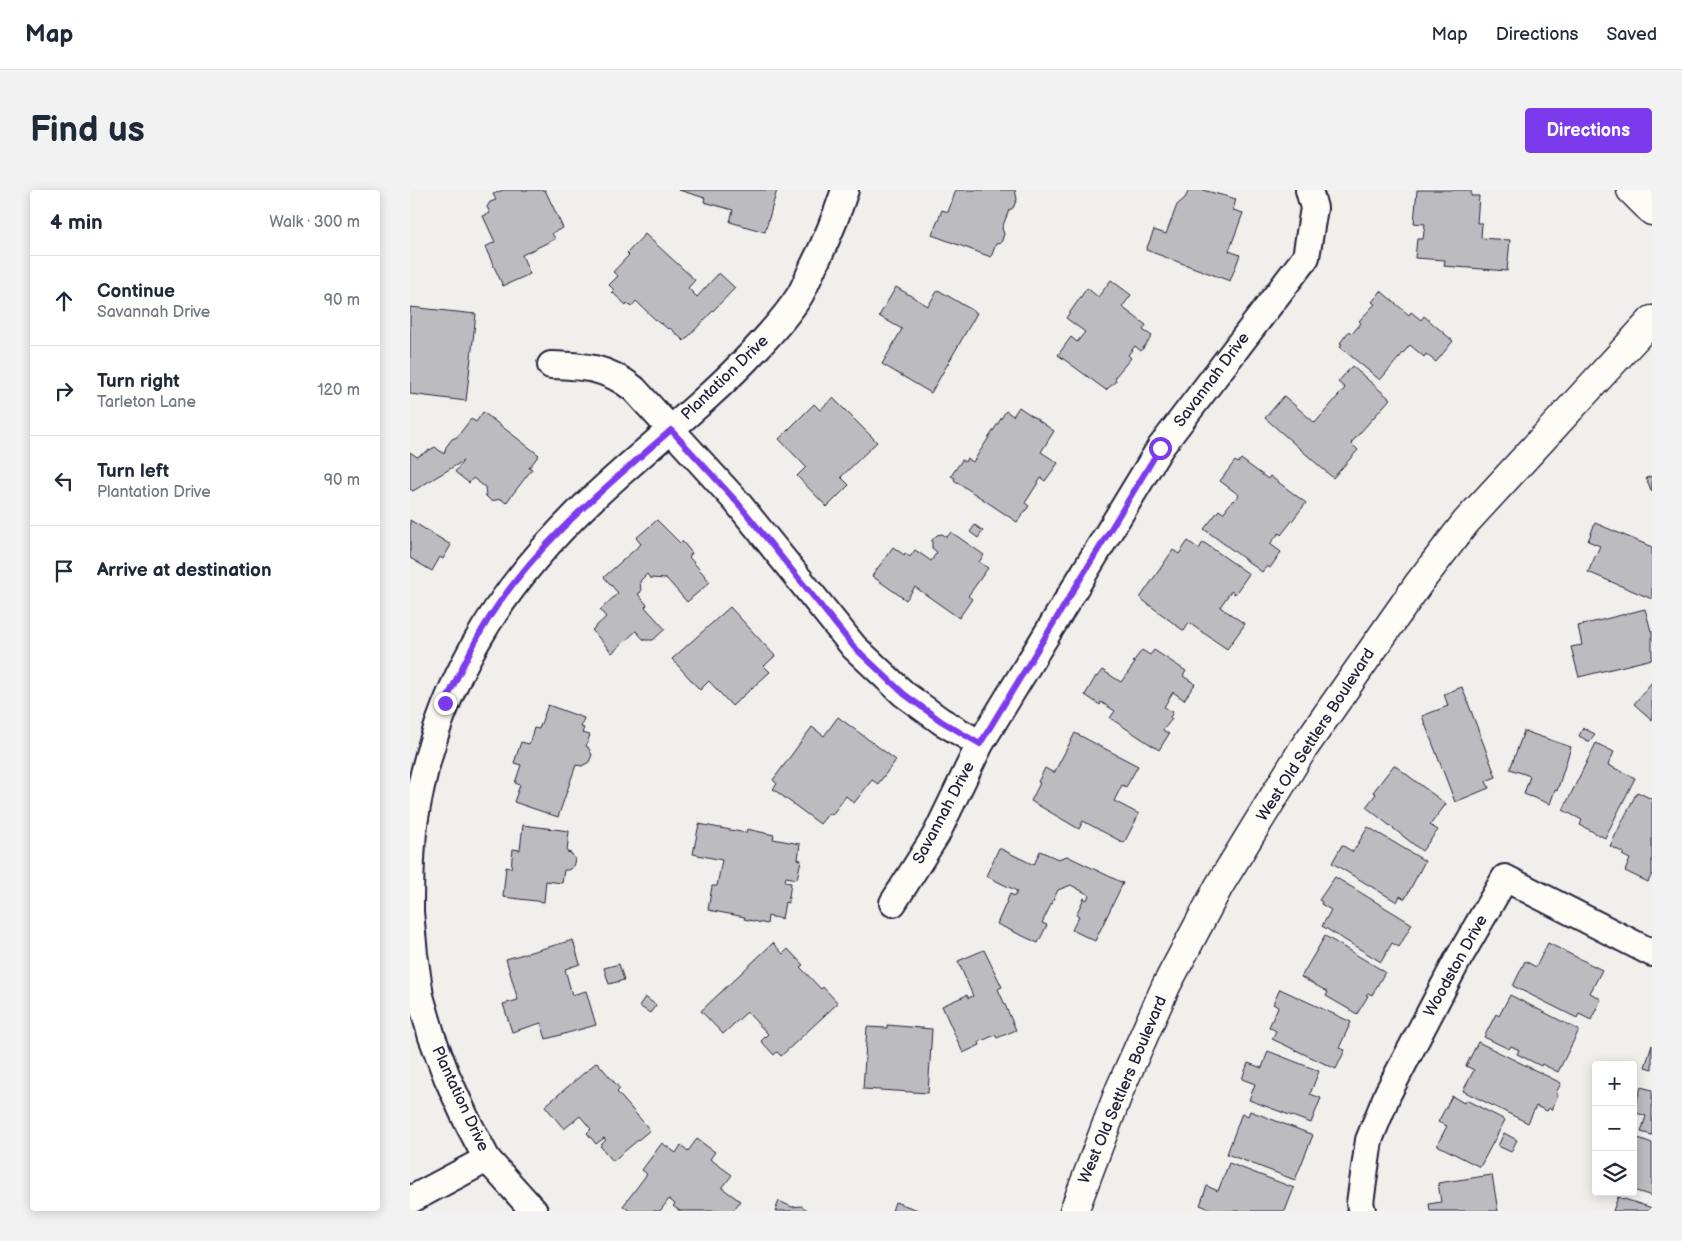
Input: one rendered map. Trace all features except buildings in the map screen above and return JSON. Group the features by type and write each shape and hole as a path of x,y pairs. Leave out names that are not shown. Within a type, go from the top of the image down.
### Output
{"main road":[{"path":"1631,190 1652,211"},
{"name":"West Old Settlers Boulevard","path":"1074,1211 1120,1089 1166,986 1219,886 1303,749 1419,583 1466,522 1652,320"}],"street":[{"name":"Plantation Drive","path":"534,1211 487,1159 447,1078 420,996 410,912 410,869 414,826 427,760 445,703 484,627 507,593 547,544 592,500 715,391 775,329 800,294 831,231 845,190"},
{"name":"Savannah Drive","path":"893,902 936,835 980,744 1160,448 1306,257 1314,208 1309,190"},
{"path":"551,365 582,366 607,372 624,380 737,502 854,647 904,694 941,721 980,744"},
{"name":"Woodston Drive","path":"1362,1211 1360,1203 1369,1140 1388,1093 1457,961 1505,878 1652,953"},
{"path":"410,1200 487,1159"}],"route":[{"path":"445,703 484,627 507,593 547,544 592,500 671,430 737,502 854,647 904,694 941,721 980,744 1160,448"}]}
